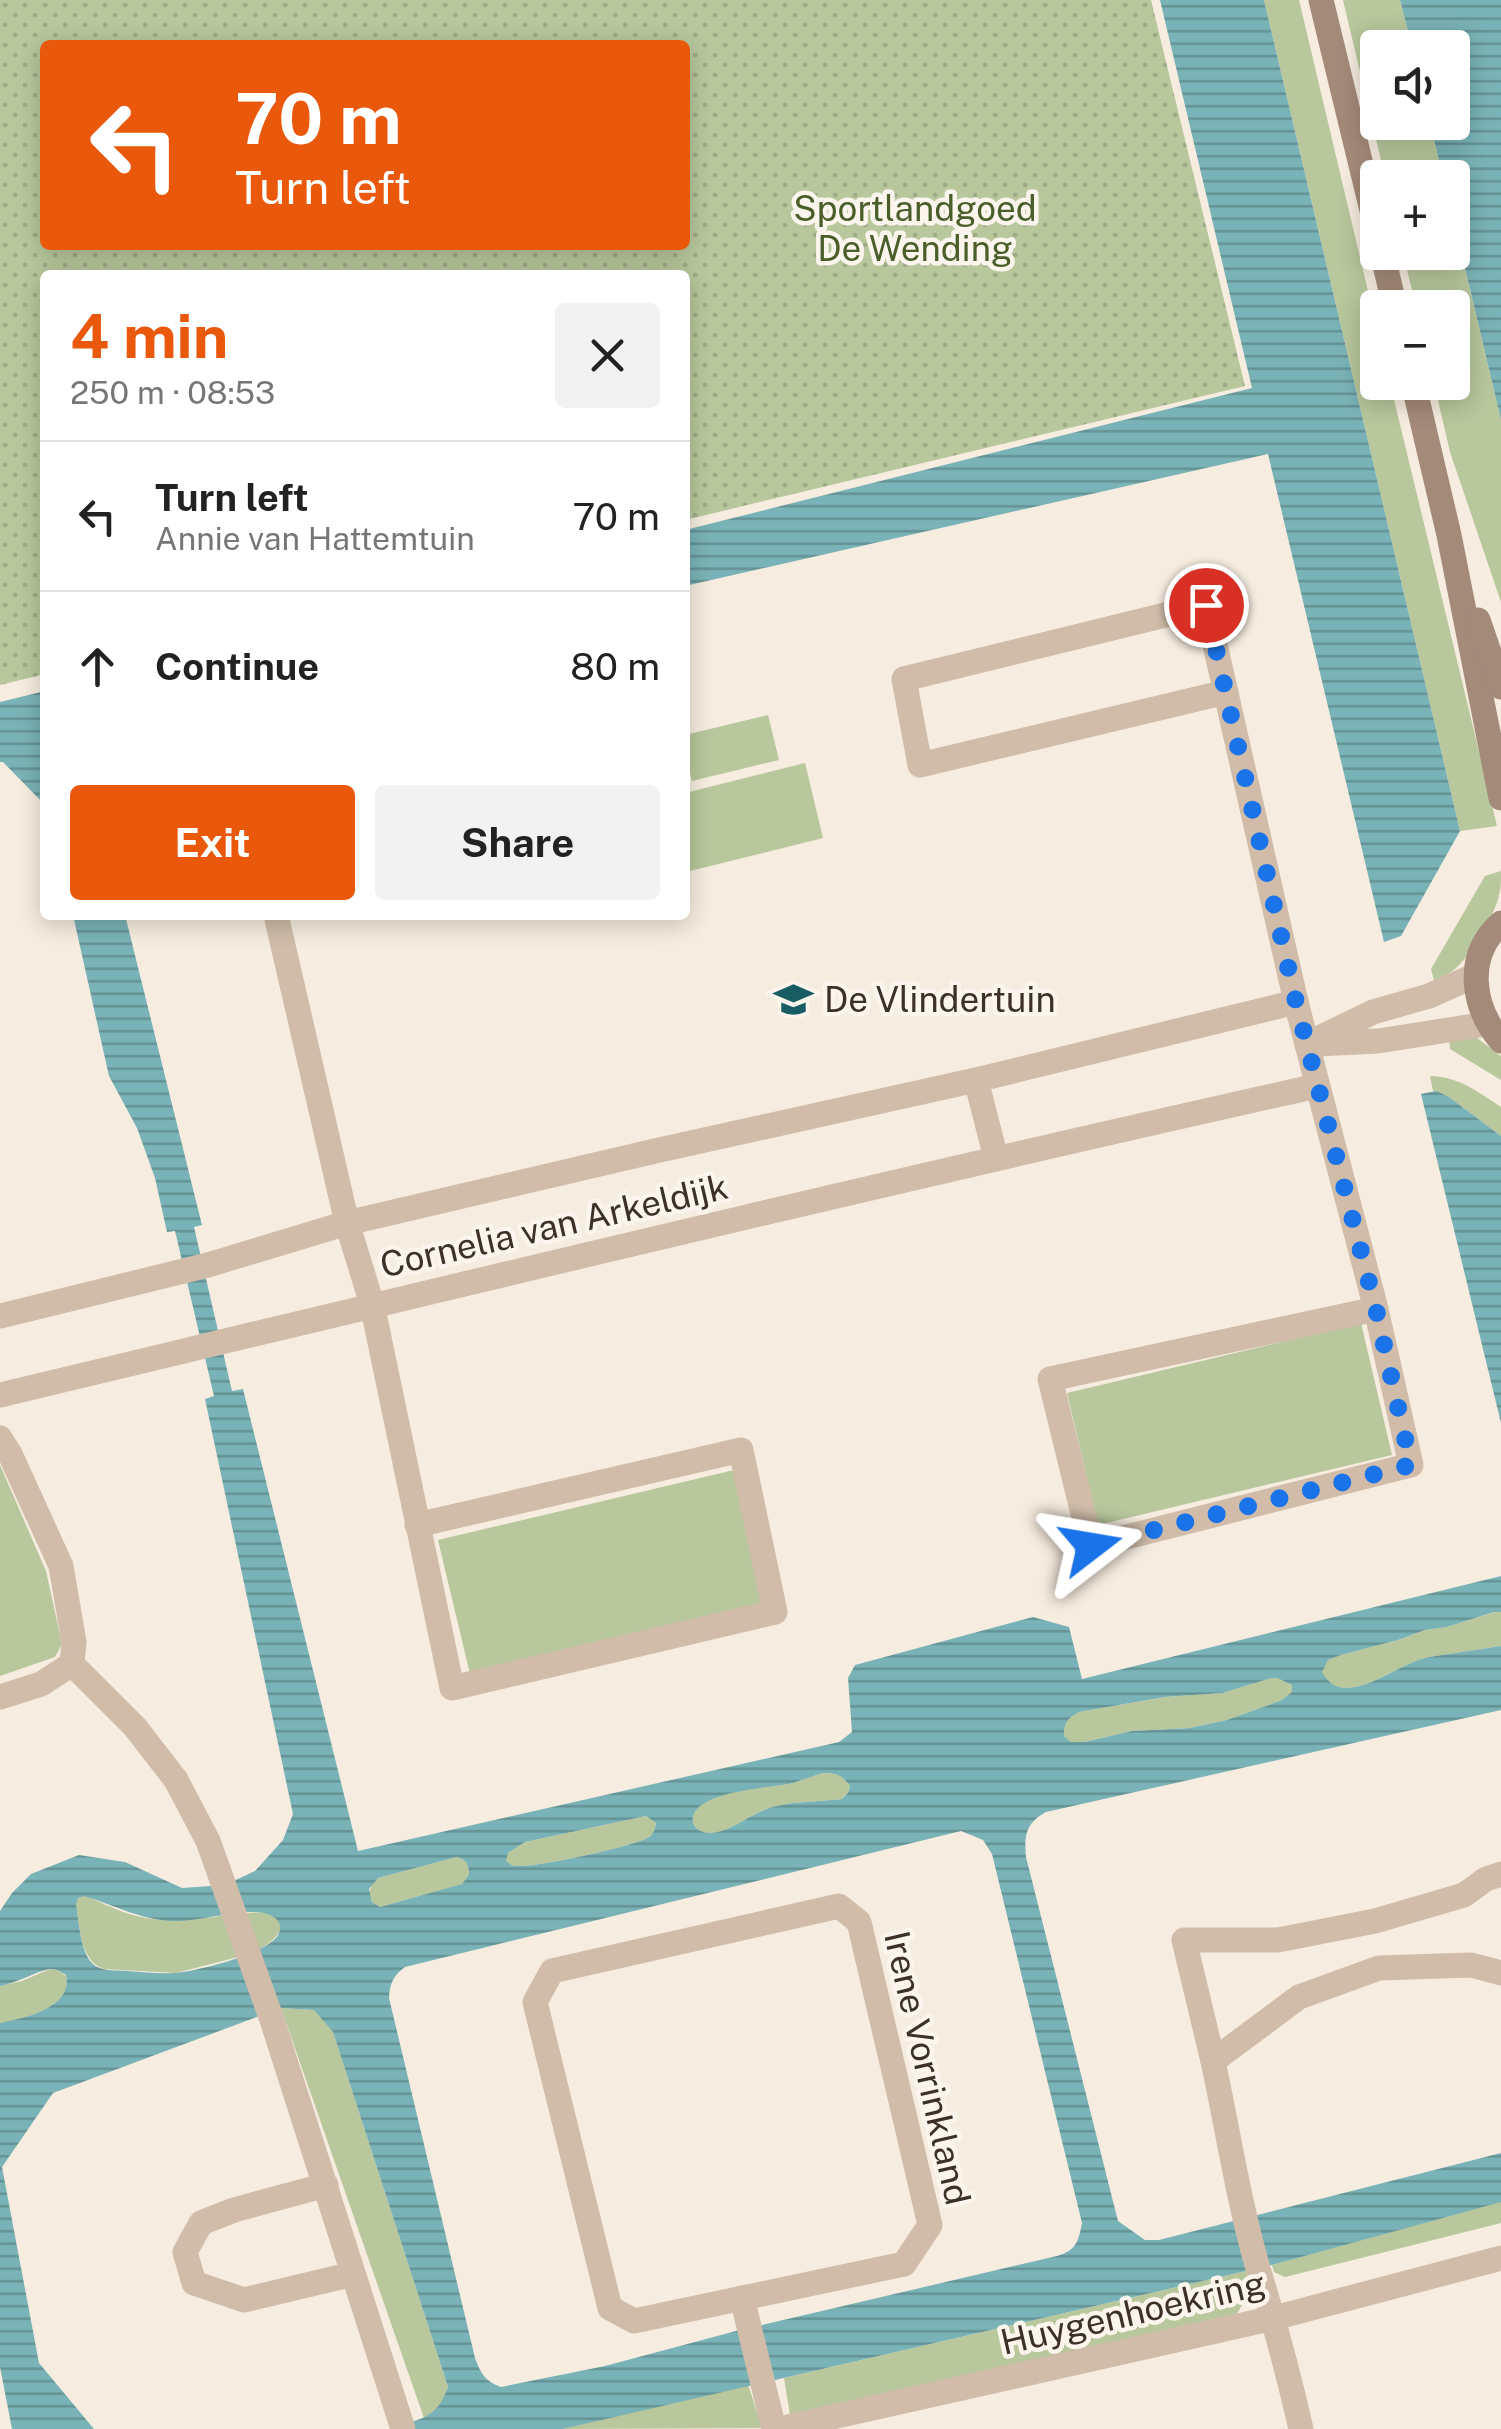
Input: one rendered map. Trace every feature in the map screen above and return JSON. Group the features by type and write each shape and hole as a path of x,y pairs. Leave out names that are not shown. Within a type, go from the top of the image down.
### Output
{"main road":[{"path":"1321,0 1360,161"},
{"path":"1416,400 1449,534 1501,798"},
{"path":"1449,534 1501,687"},
{"path":"1494,1032 1478,1000 1476,975 1482,950 1501,923"}],"street":[{"path":"1226,692 920,766 904,679 1206,605 1226,692 1296,1002 1306,1044 1376,1309 1411,1465 1091,1546 1050,1379 1376,1309"},
{"path":"0,1316 208,1265 347,1223 277,920"},
{"path":"1306,1044 1373,1012 1429,996 1476,975"},
{"name":"Cornelia van Arkeldijk","path":"1296,1002 976,1080 347,1223 372,1304 1317,1086"},
{"path":"1306,1044 1494,1032"},
{"path":"976,1080 996,1158"},
{"path":"0,1395 372,1304 417,1524 452,1688 775,1612 741,1450 417,1524"},
{"path":"0,1438 61,1566 74,1642 72,1664 135,1728 176,1780 208,1841 272,2020 400,2424"},
{"path":"0,1698 41,1684 72,1664"},
{"path":"1301,2429 1244,2210 1184,1940 1278,1940 1375,1921 1464,1895 1486,1878 1501,1874"},
{"name":"Irene Vorrinkland","path":"838,1906 858,1922 930,2226 904,2264 744,2309 634,2322 610,2308 535,2002 552,1971 838,1906"},
{"path":"1213,2062 1299,1997 1379,1968 1471,1965 1501,1974"},
{"path":"326,2185 201,2222 185,2252 194,2283 244,2300 353,2274"},
{"name":"Huygenhoekring","path":"777,2429 1274,2318 1501,2258"},
{"path":"744,2309 777,2429"}],"green space":[{"name":"Sportlandgoed De Wending","path":"0,0 1151,0 1245,386 690,519 690,270 40,270 40,675 0,685"},
{"path":"1264,0 1299,0 1368,290 1360,290 1360,400 1394,400 1497,826 1460,831"},
{"path":"1343,0 1400,0 1408,30 1360,30 1360,72"},
{"path":"1376,140 1434,140 1439,160 1381,160"},
{"path":"1407,270 1466,270 1501,420 1501,602 1450,452 1438,400 1470,400 1470,290 1412,290"},
{"path":"768,715 779,760 692,781 690,734"},
{"path":"805,763 823,838 690,871 690,792"},
{"path":"1501,871 1498,898 1479,938 1455,969 1434,980 1431,969 1485,876"},
{"path":"1473,1035 1501,1056 1501,1080 1450,1049 1449,1037"},
{"path":"1430,1076 1459,1082 1501,1107 1501,1136 1449,1097 1433,1091"},
{"path":"1361,1323 1392,1455 1098,1525 1067,1393"},
{"path":"0,1465 46,1571 62,1644 55,1657 0,1676"},
{"path":"734,1470 766,1603 470,1674 438,1540"},
{"path":"1501,1612 1501,1646 1429,1657 1357,1687 1343,1688 1331,1683 1321,1672 1328,1660 1341,1655"},
{"path":"1277,1678 1292,1685 1292,1693 1227,1720 1189,1728 1132,1731 1084,1742 1071,1742 1064,1736 1067,1721 1079,1712 1165,1697 1223,1693"},
{"path":"823,1773 838,1775 850,1786 842,1799 772,1807 715,1832 707,1833 694,1825 693,1817 707,1801"},
{"path":"646,1816 656,1825 651,1836 641,1841 545,1863 514,1866 505,1861 508,1853 525,1842"},
{"path":"457,1857 469,1868 470,1875 463,1884 380,1907 372,1902 369,1893 378,1878"},
{"path":"83,1895 129,1914 154,1919 227,1915 242,1956 176,1973 104,1969 90,1959 82,1942 76,1904"},
{"path":"246,1913 274,1916 281,1925 280,1931 259,1949"},
{"path":"50,1969 66,1976 62,1996 45,2010 0,2023 0,1986"},
{"path":"281,2008 315,2010 333,2032 448,2387 442,2407 424,2418"},
{"path":"1501,2201 1501,2223 1285,2277 1274,2272 1272,2265"},
{"path":"1246,2271 1251,2291 1236,2315 791,2421 784,2378"},
{"path":"748,2384 762,2428 563,2429"}],"water":[{"path":"1160,0 1264,0 1460,831 1401,936 1384,942 1268,454 690,585 690,529 1252,388"},
{"path":"1400,0 1501,0 1501,420 1466,270 1470,270 1470,160 1439,160 1434,140 1470,140 1470,30 1408,30"},
{"path":"40,692 40,800 0,762 0,702"},
{"path":"74,920 126,920 202,1225 194,1227 232,1391 243,1389 358,1851 839,1742 852,1732 848,1678 855,1665 1033,1617 1069,1627 1082,1679 1501,1576 1501,1612 1341,1655 1328,1660 1322,1672 1331,1683 1343,1688 1357,1687 1429,1657 1501,1646 1501,1710 1046,1812 1030,1825 1025,1849 1118,2221 1145,2240 1159,2240 1501,2153 1501,2202 1272,2265 563,2429 391,2429 433,2411 448,2387 333,2032 314,2010 281,2008 53,2093 2,2167 39,2363 94,2429 12,2429 0,2367 0,2023 45,2010 55,2003 66,1986 66,1975 50,1969 0,1986 0,1911 31,1874 79,1855 125,1862 182,1888 225,1885 255,1871 283,1840 293,1814 205,1399 214,1396 175,1231 167,1232 155,1178 137,1128 109,1076","holes":["1277,1678 1292,1685 1292,1692 1282,1700 1227,1720 1189,1728 1132,1731 1084,1742 1071,1742 1064,1736 1067,1721 1079,1712 1165,1697 1223,1693","823,1773 838,1775 850,1786 842,1799 772,1807 715,1832 707,1833 694,1825 698,1808 708,1801","646,1816 656,1823 649,1837 607,1850 529,1865 515,1866 506,1861 508,1853 525,1842","961,1831 983,1840 992,1854 1082,2223 1077,2241 1057,2256 736,2331 605,2366 501,2387 484,2376 475,2358 389,1998 393,1980 405,1967","457,1857 465,1861 469,1871 462,1884 380,1907 372,1902 369,1889 378,1878","84,1896 137,1915 171,1921 261,1912 275,1918 280,1930 263,1948 198,1969 168,1973 109,1970 92,1963 85,1951 78,1898"]},
{"path":"1436,1091 1501,1136 1501,1423 1421,1094"}],"place":[{"name":"De Vlindertuin","path":"794,1000"}],"route":[{"path":"1091,1546 1411,1465 1376,1309 1296,1002 1206,605"}]}
